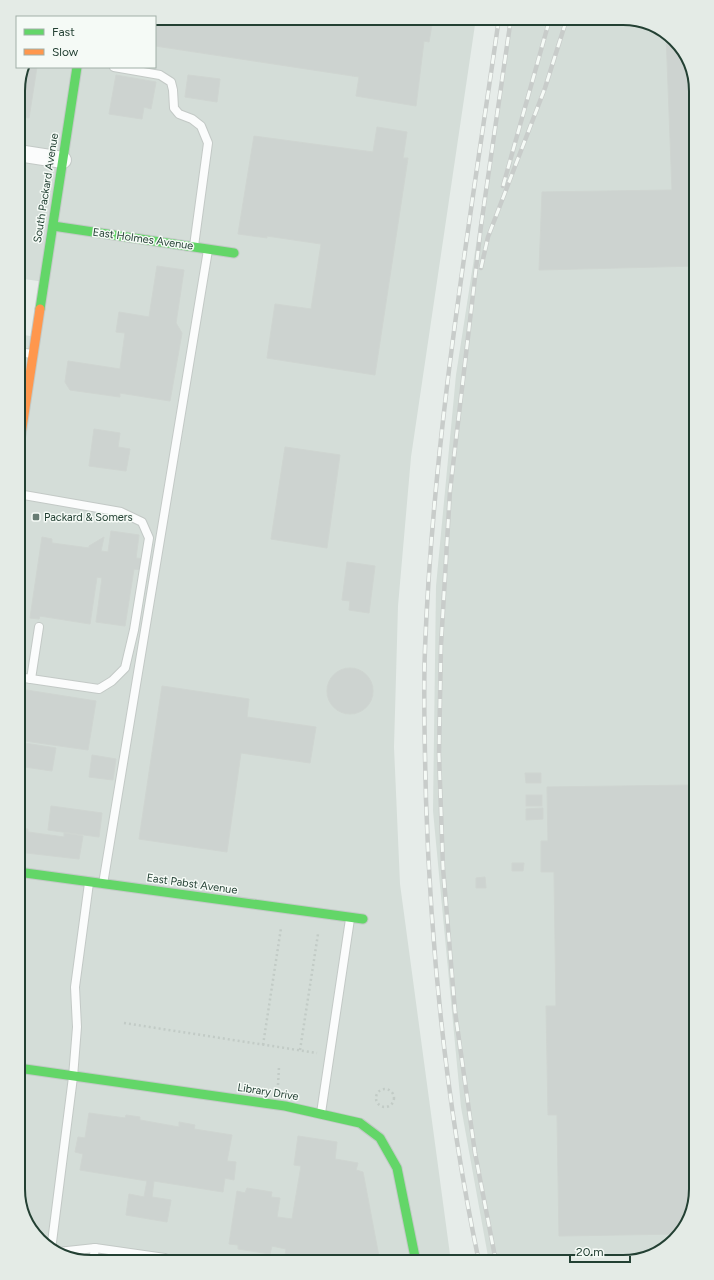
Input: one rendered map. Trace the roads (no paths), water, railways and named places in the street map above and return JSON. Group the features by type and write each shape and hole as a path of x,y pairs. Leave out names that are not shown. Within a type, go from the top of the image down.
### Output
{"street":[{"name":"South Packard Avenue","path":"25,407 77,68"},
{"path":"25,154 63,160"},
{"name":"East Holmes Avenue","path":"52,226 234,253"},
{"name":"East Pabst Avenue","path":"25,873 103,885 363,919"},
{"name":"Library Drive","path":"25,1069 285,1106 360,1123 380,1138 397,1168 415,1255"}],"lane":[{"path":"120,68 160,75 170,82 173,90 174,108 179,114 192,119 201,126 208,143 194,247"},
{"path":"103,885 208,249"},
{"path":"25,353 33,354"},
{"path":"25,495 121,512 142,522 149,538 134,630 125,668 112,682 98,689 25,678"},
{"path":"31,679 39,627"},
{"path":"52,1242 74,1077 77,1027 75,987 89,883"},
{"path":"321,1114 350,917"},
{"path":"69,1251 95,1248 144,1255"},
{"path":"94,1255 95,1248"}],"railway":[{"path":"478,1255 458,1147 442,1032 428,858 424,668 429,570 444,412 498,25"},
{"path":"495,1255 475,1153 455,1011 443,868 439,754 441,645 450,491 481,226 510,25"},
{"path":"503,186 548,25"},
{"path":"481,268 488,237 545,88 565,25"}],"place":[{"name":"Packard & Somers","path":"36,517"}]}
